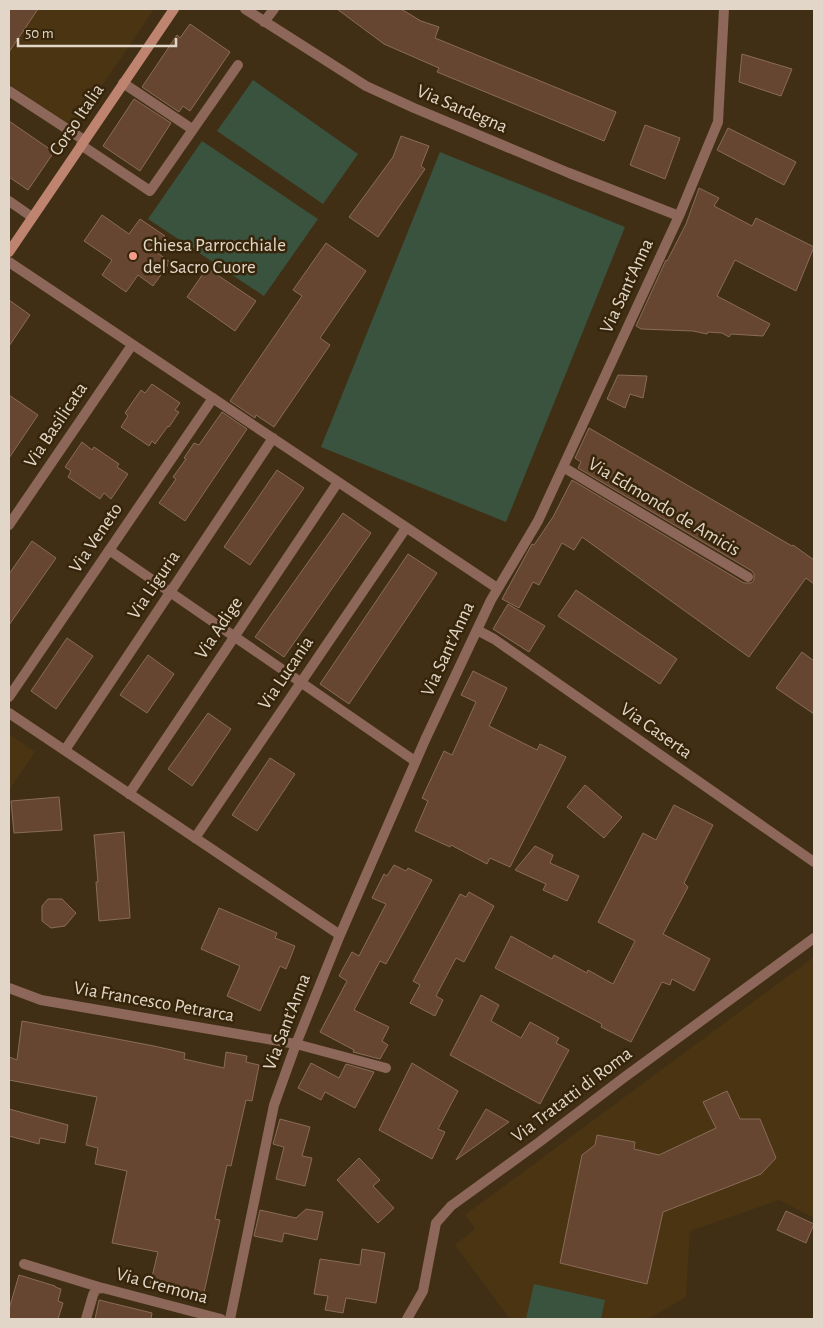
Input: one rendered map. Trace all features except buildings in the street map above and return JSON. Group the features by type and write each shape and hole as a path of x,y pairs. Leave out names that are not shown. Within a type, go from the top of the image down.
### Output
{"street":[{"name":"Corso Italia","path":"9,252 174,9"},
{"name":"Via Sardegna","path":"245,9 366,86 569,173 679,216"},
{"path":"264,22 274,9"},
{"name":"Via Sant'Anna","path":"230,1319 274,1105 296,1044 340,935 415,761 498,588 538,521 679,216 718,122 724,9"},
{"path":"9,91 150,190 238,65"},
{"path":"123,83 192,129"},
{"path":"9,201 32,217"},
{"path":"9,262 498,588"},
{"name":"Via Basilicata","path":"9,525 132,345"},
{"name":"Via Veneto","path":"9,697 213,398"},
{"name":"Via Liguria","path":"65,750 273,438"},
{"name":"Via Edmondo de Amicis","path":"563,467 748,577"},
{"name":"Via Adige","path":"129,794 338,482"},
{"name":"Via Lucania","path":"195,838 406,528"},
{"path":"109,550 415,761"},
{"name":"Via Caserta","path":"477,630 494,639 814,862"},
{"path":"9,713 340,935"},
{"name":"Via Tratatti di Roma","path":"407,1319 423,1291 436,1224 451,1206 814,938"},
{"name":"Via Francesco Petrarca","path":"9,988 41,1000 296,1044 386,1068"},
{"path":"24,1264 103,1288"},
{"name":"Via Cremona","path":"86,1319 96,1289 103,1288 221,1319"}],"shaded area":[{"path":"9,9 154,9 74,127 9,84"},
{"path":"9,734 35,752 9,790"},
{"path":"814,957 814,1218 779,1200 690,1231 686,1297 648,1319 510,1319 455,1245 475,1229 465,1215"}],"green space":[{"path":"253,80 358,154 323,204 217,131"},
{"path":"202,141 318,219 264,296 148,219"},
{"path":"440,152 625,227 506,522 321,447"},
{"path":"534,1284 605,1300 601,1319 526,1319"}],"place":[{"name":"Chiesa Parrocchiale del Sacro Cuore","path":"133,256"}]}
